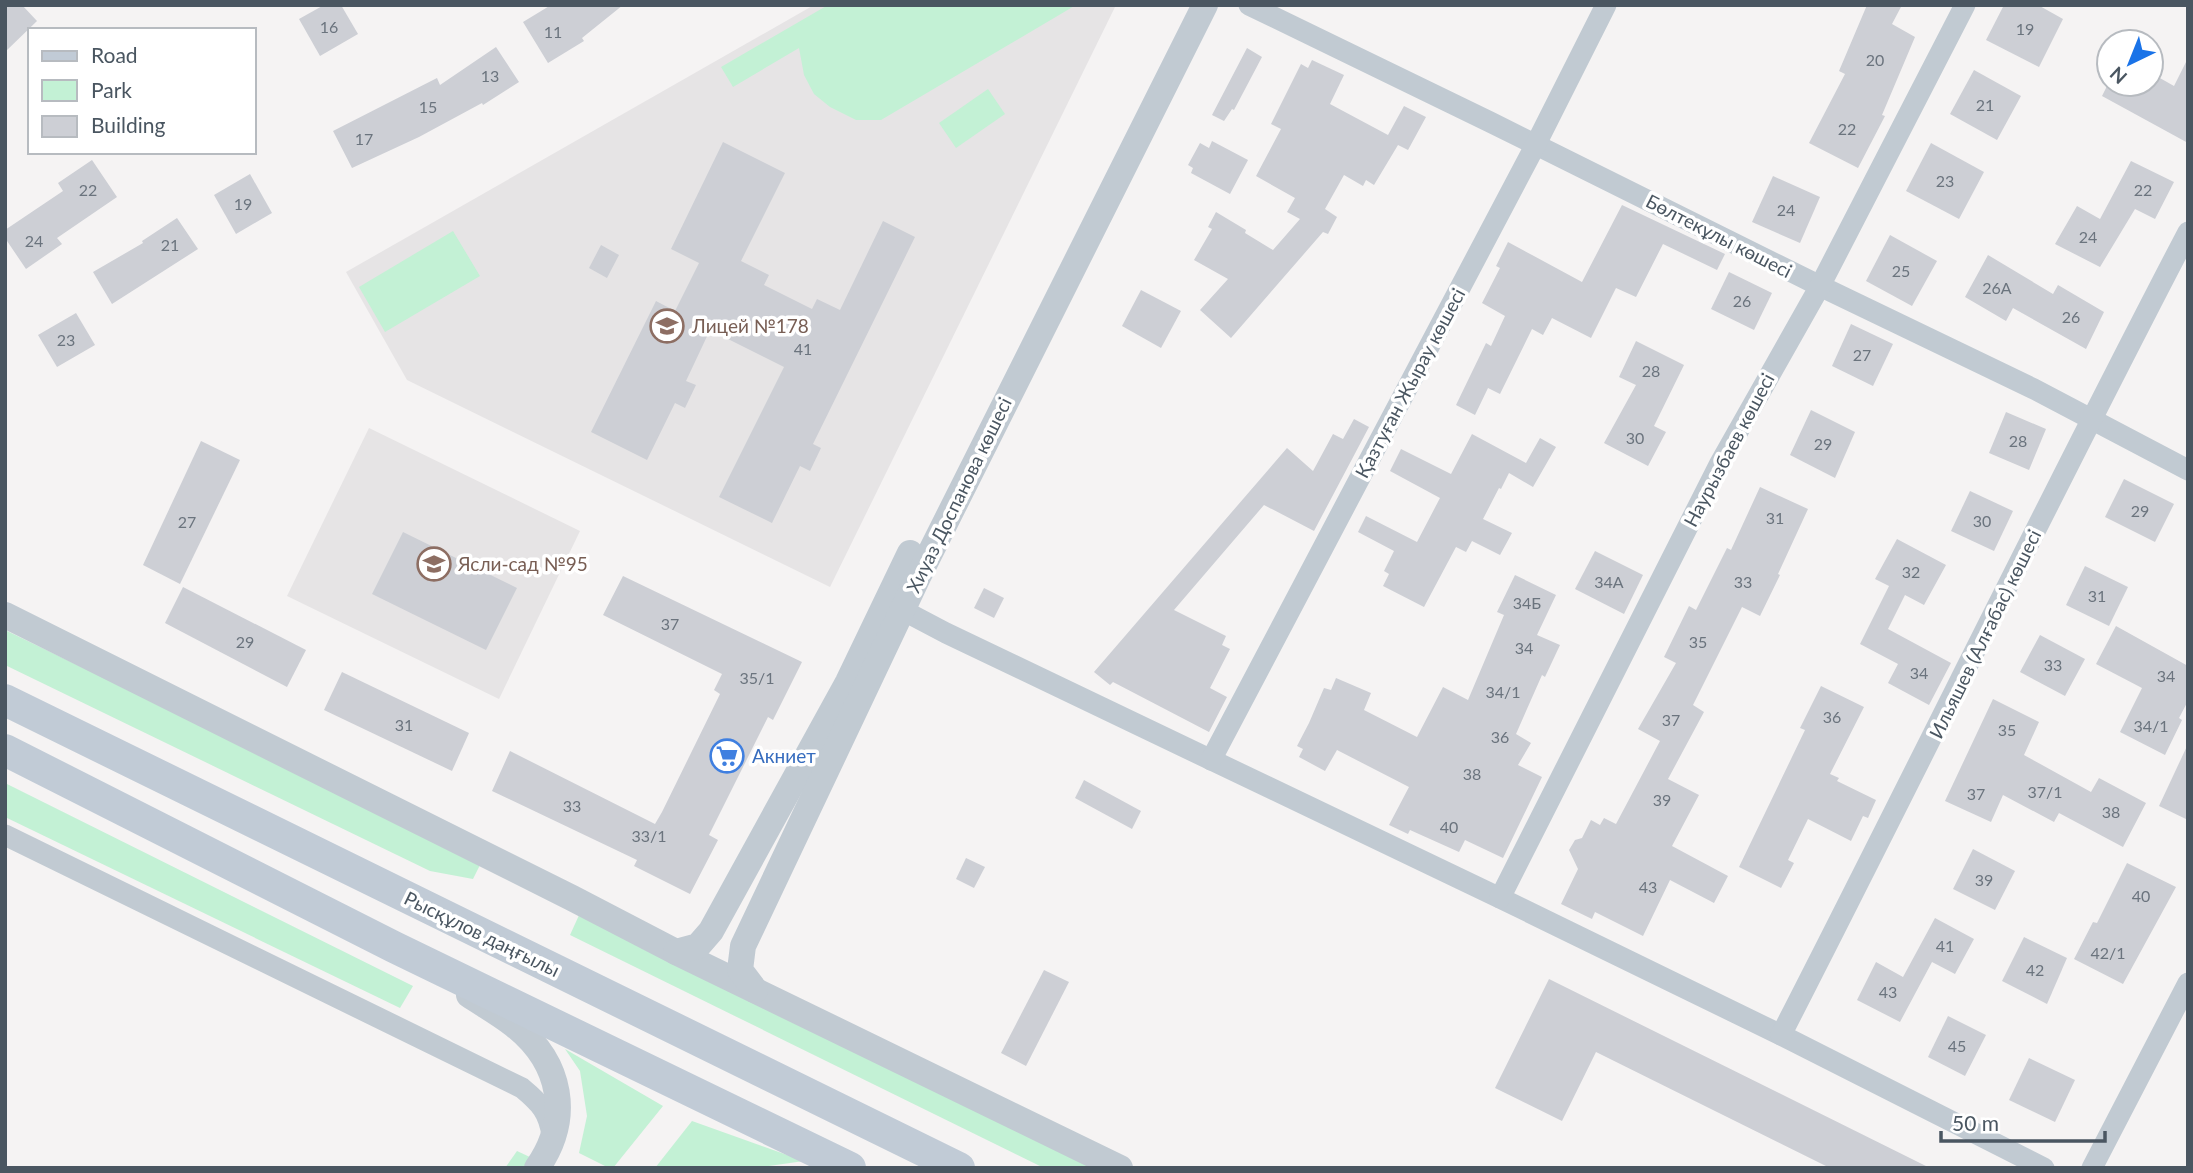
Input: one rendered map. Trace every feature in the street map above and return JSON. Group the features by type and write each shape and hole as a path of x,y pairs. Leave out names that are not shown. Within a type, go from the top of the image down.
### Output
{"main road":[{"name":"Рысқұлов даңғылы","path":"5,700 959,1168"},
{"path":"37,765 58,726"},
{"path":"5,750 394,947 850,1168"}],"street":[{"name":"Хиуаз Доспанова көшесі","path":"755,990 740,970 743,946 862,691 895,606 1187,5"},
{"name":"Хиуаз Доспанова көшесі","path":"676,952 698,946 711,931 848,682 895,606 1205,5"},
{"name":"Бөлтекұлы көшесі","path":"1249,5 2092,418 2188,470"},
{"name":"Қазтуған Жырау көшесі","path":"1211,760 1536,144 1606,5"},
{"name":"Наурызбаев көшесі","path":"1500,898 1719,465 1820,286 1965,5"},
{"name":"Ильяшев (Алғабас) көшесі","path":"1781,1035 2188,232"},
{"path":"895,606 946,634 1781,1035 2044,1168"},
{"path":"5,615 676,952 1121,1168"},
{"path":"5,835 522,1088 538,1101 550,1119 553,1140"},
{"path":"394,947 515,1026 535,1047 549,1068 557,1091 558,1114 553,1140 537,1168"},
{"path":"2092,1168 2188,983"}],"shaded area":[{"name":"Лицей №178","path":"814,5 1116,5 830,587 407,380 346,272"},
{"name":"Ясли-сад №95","path":"369,428 580,531 499,699 287,596"}],"green space":[{"path":"828,5 1076,5 881,120 856,120 830,107 814,94 804,75 799,48 733,87 721,67"},
{"path":"988,89 1005,114 956,148 939,123"},
{"path":"453,231 480,276 385,332 359,287"},
{"path":"5,630 482,861 473,879 430,871 5,665"},
{"path":"5,783 413,986 400,1008 5,817"},
{"path":"580,913 1100,1168 1044,1168 570,935"},
{"path":"565,1049 663,1106 613,1168 579,1153 587,1116 580,1071"},
{"path":"692,1121 804,1161 754,1168 655,1168"},
{"path":"517,1151 532,1158 525,1168 505,1168"}],"building":[{"path":"5,5 22,5 37,21 5,52"},
{"path":"324,5 341,5 358,34 320,56 299,19"},
{"path":"551,5 623,5 582,38 584,41 548,63 523,22"},
{"path":"1867,5 1902,5 1892,24 1915,37 1882,115 1885,116 1858,168 1809,143 1845,74 1839,71"},
{"path":"2004,5 2038,5 2063,19 2039,67 1986,40"},
{"path":"496,47 519,82 483,105 482,103 419,137 352,168 333,131 437,78 440,85"},
{"path":"1247,48 1262,57 1234,110 1232,109 1224,121 1212,115"},
{"path":"2188,58 2188,143 2106,98 2165,98 2165,81 2174,86"},
{"path":"1312,60 1344,75 1330,104 1388,135 1404,106 1426,117 1408,150 1398,145 1374,185 1366,180 1363,186 1344,175 1325,209 1337,217 1328,234 1323,232 1231,338 1200,310 1228,279 1194,260 1212,229 1208,227 1216,212 1273,250 1300,219 1287,212 1295,198 1256,176 1281,129 1271,124 1301,64 1308,68"},
{"path":"1974,70 2021,96 1997,140 1950,114"},
{"path":"1212,141 1248,160 1230,194 1191,173 1193,168 1188,165 1200,143 1209,148"},
{"path":"723,142 785,173 741,261 769,275 764,285 812,309 817,299 840,310 883,221 915,237 813,444 821,448 810,471 800,466 772,523 719,497 784,367 710,330 686,381 696,385 685,408 675,403 647,460 591,432 656,301 675,311 699,263 671,249"},
{"path":"1931,143 1984,172 1959,219 1906,191"},
{"path":"92,160 117,197 57,238 62,244 26,269 5,238 5,230 63,191 58,183"},
{"path":"2131,161 2174,182 2155,219 2135,209 2100,267 2055,244 2077,206 2100,219"},
{"path":"250,174 272,213 236,234 214,195"},
{"path":"1773,176 1820,197 1800,243 1752,222"},
{"path":"1622,205 1725,254 1717,270 1663,244 1636,297 1616,288 1591,338 1552,318 1543,335 1532,329 1500,394 1488,388 1475,415 1456,405 1486,343 1491,346 1505,316 1482,303 1500,268 1496,266 1508,242 1582,282"},
{"path":"177,218 198,249 112,304 93,272 143,243 142,241"},
{"path":"1890,235 1937,261 1912,306 1866,281"},
{"path":"601,245 619,255 607,278 589,268"},
{"path":"1988,255 2053,294 2058,285 2104,312 2086,349 2013,308 2006,321 1965,297"},
{"path":"1729,272 1772,293 1754,330 1711,309"},
{"path":"1141,290 1181,311 1161,348 1122,326"},
{"path":"76,313 95,345 57,367 38,335"},
{"path":"1851,324 1893,344 1873,386 1832,366"},
{"path":"1636,341 1684,365 1654,426 1666,432 1648,466 1604,443 1636,385 1619,377"},
{"path":"1811,410 1855,432 1835,478 1790,455"},
{"path":"2006,412 2046,429 2029,470 1989,453"},
{"path":"1354,419 1369,427 1314,531 1264,505 1174,610 1226,636 1222,645 1230,649 1210,688 1227,697 1209,732 1113,682 1110,685 1094,672 1287,448 1313,471 1333,434 1343,439"},
{"path":"1472,434 1526,463 1540,438 1556,447 1533,487 1509,473 1501,489 1499,488 1483,519 1512,533 1500,555 1472,541 1466,552 1456,547 1424,607 1383,586 1389,574 1384,571 1394,551 1358,532 1366,516 1417,542 1440,498 1390,471 1401,449 1451,474"},
{"path":"201,441 240,460 180,584 143,565"},
{"path":"2124,479 2174,504 2155,542 2105,517"},
{"path":"1760,487 1808,509 1760,616 1742,607 1693,705 1704,712 1668,779 1699,795 1672,846 1728,876 1714,903 1670,880 1643,936 1595,912 1592,919 1561,904 1578,869 1569,850 1575,840 1582,838 1591,820 1600,825 1604,818 1616,824 1660,741 1638,729 1676,663 1664,657 1689,606 1696,610 1727,548 1731,550"},
{"path":"1970,491 2013,511 1994,551 1951,531"},
{"path":"403,532 517,588 486,650 372,594"},
{"path":"1897,539 1946,565 1924,605 1905,595 1888,629 1951,663 1929,705 1888,683 1898,664 1860,644 1889,586 1875,579"},
{"path":"1595,551 1643,575 1624,614 1575,589"},
{"path":"2085,566 2128,587 2109,626 2066,605"},
{"path":"1515,575 1556,595 1537,635 1560,645 1545,677 1542,675 1516,734 1531,743 1518,765 1542,777 1503,858 1465,840 1459,852 1410,830 1408,834 1389,825 1409,787 1337,750 1325,771 1299,757 1303,749 1297,746 1324,688 1331,690 1336,678 1371,693 1364,710 1417,737 1443,687 1468,700 1504,615 1497,612"},
{"path":"623,576 802,662 773,720 768,717 709,835 718,840 690,894 634,866 637,860 492,791 510,751 655,824 720,694 714,690 722,674 603,615"},
{"path":"183,587 306,650 287,687 165,623"},
{"path":"984,588 1004,598 994,618 974,608"},
{"path":"2116,626 2188,666 2188,701 2165,755 2120,732 2142,688 2096,664"},
{"path":"2040,635 2085,659 2065,696 2020,672"},
{"path":"342,672 469,733 452,771 324,710"},
{"path":"1821,686 1864,707 1830,774 1839,778 1837,781 1876,800 1868,818 1863,816 1851,841 1808,819 1788,860 1794,863 1781,888 1739,867 1805,730 1800,728"},
{"path":"1993,699 2039,722 2024,755 2091,792 2099,778 2146,803 2123,847 2059,813 2054,822 2003,795 1991,822 1945,801"},
{"path":"2188,744 2188,820 2159,806"},
{"path":"1084,780 1141,811 1132,829 1075,798"},
{"path":"1973,849 2015,871 1995,910 1953,889"},
{"path":"966,858 985,867 974,888 956,879"},
{"path":"2127,863 2176,887 2123,984 2074,959 2093,922 2097,923"},
{"path":"1935,918 1974,939 1955,974 1932,962 1900,1022 1857,1000 1876,962 1903,977"},
{"path":"2024,937 2067,958 2047,1004 2002,981"},
{"path":"1044,970 1069,982 1026,1066 1001,1053"},
{"path":"1549,979 1930,1168 1830,1168 1596,1052 1562,1121 1495,1088"},
{"path":"1948,1016 1986,1035 1965,1076 1928,1057"},
{"path":"2029,1058 2075,1080 2055,1122 2009,1100"}],"place":[{"name":"Лицей №178","path":"667,326"},
{"name":"Ясли-сад №95","path":"434,564"},
{"name":"Акниет","path":"727,756"}]}
